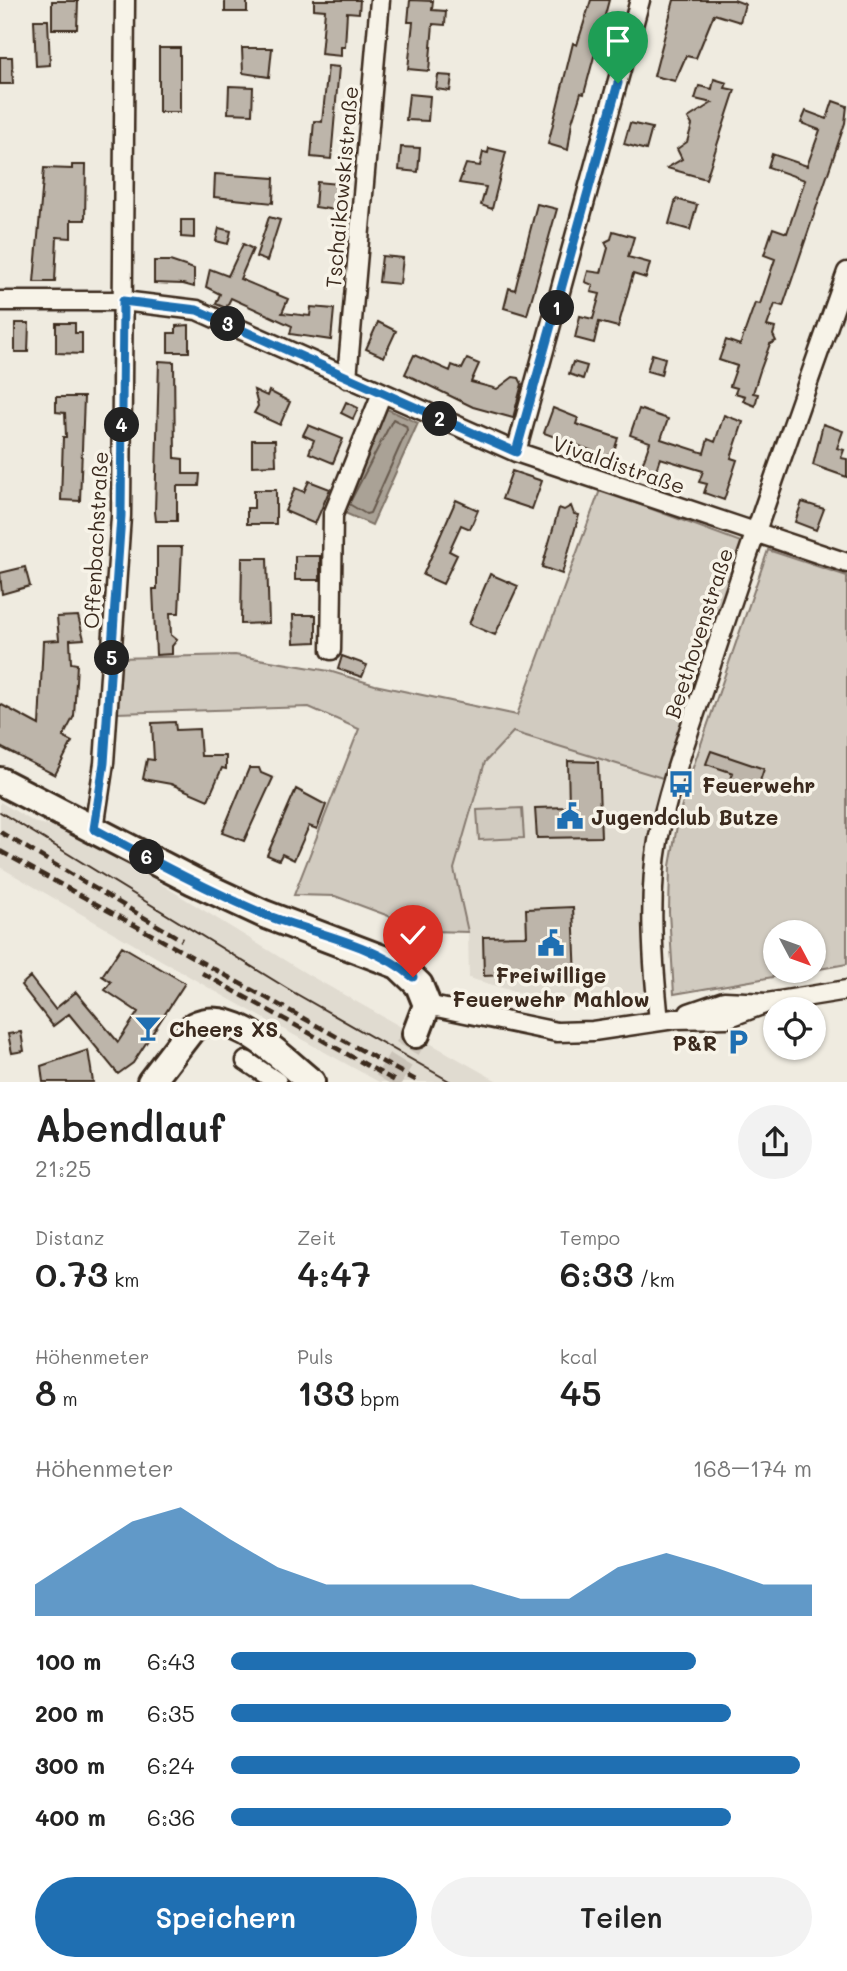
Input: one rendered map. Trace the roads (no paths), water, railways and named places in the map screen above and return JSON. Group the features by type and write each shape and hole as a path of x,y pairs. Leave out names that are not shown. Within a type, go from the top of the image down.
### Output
{"main road":[{"path":"0,781 264,914 398,965 419,985 427,1005 416,1034"},
{"path":"151,1082 194,1026 219,1021 241,1028 311,1082"}],"street":[{"name":"Offenbachstraße","path":"94,829 104,763 121,516 125,0"},
{"name":"Tschaikowskistraße","path":"347,378 380,0"},
{"path":"516,452 640,0"},
{"name":"Beethovenstraße","path":"667,1020 654,925 658,841 672,785 754,535 847,272"},
{"name":"Vivaldistraße","path":"0,301 123,301 197,310 516,452 754,535 847,563"},
{"path":"331,650 333,515 382,393"},
{"path":"427,1005 557,1032 593,1031 667,1020 724,1001 767,1003 847,989"},
{"path":"246,1061 277,1082"}],"water":[{"path":"387,409 418,423 372,525 338,510"}],"tunnel":[{"path":"387,1082 416,1034"}],"tram line":[{"path":"0,812 293,992 451,1082"}],"railway":[{"path":"0,832 182,940"},
{"path":"0,851 419,1082"},
{"path":"202,973 397,1082"}],"place":[{"name":"Feuerwehr","path":"681,784"},
{"name":"Jugendclub Butze","path":"570,816"},
{"name":"Freiwillige Feuerwehr Mahlow","path":"551,943"},
{"name":"Cheers XS","path":"148,1028"},
{"name":"P&R","path":"738,1042"}]}
